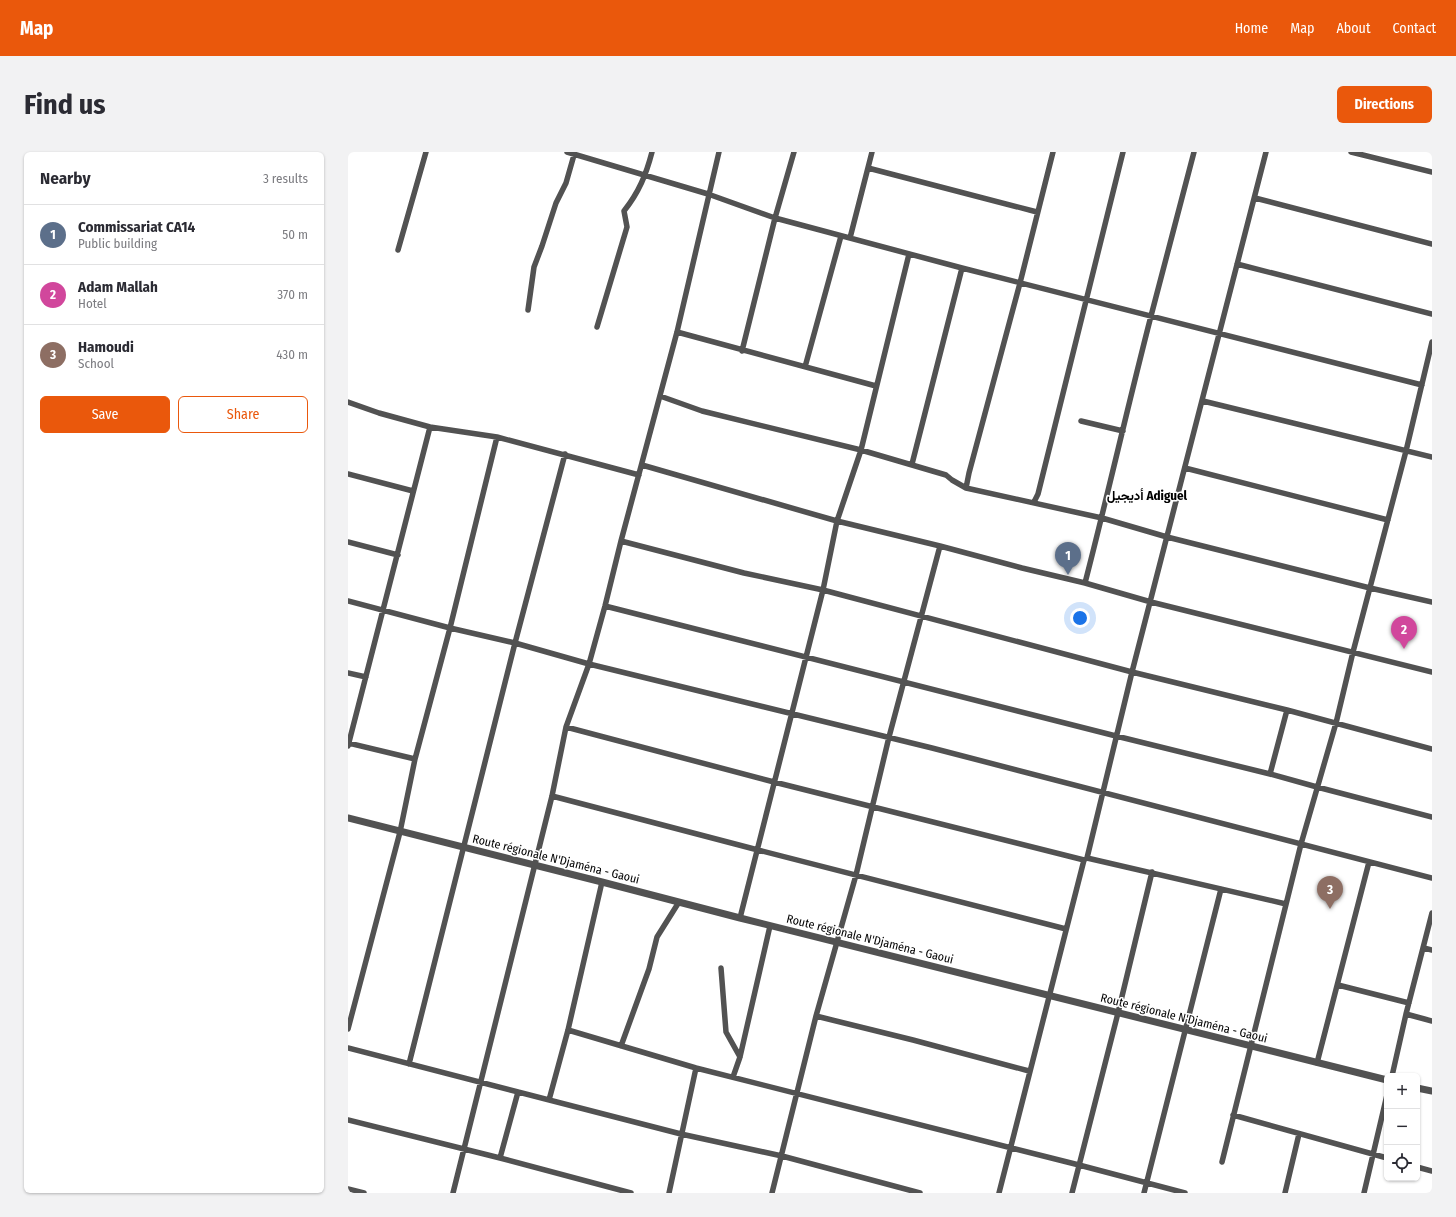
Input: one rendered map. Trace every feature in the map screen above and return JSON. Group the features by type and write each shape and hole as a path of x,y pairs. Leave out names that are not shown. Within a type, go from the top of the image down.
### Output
{"street":[{"path":"398,250 426,152"},
{"path":"567,152 574,155 585,155 646,176 708,194 775,218 841,236 1422,385"},
{"path":"597,327 627,226 624,211 635,197 639,186 646,176 652,152"},
{"path":"453,1193 552,796 566,727 589,664 605,606 677,332 719,152"},
{"path":"742,351 775,218 794,152"},
{"path":"850,238 872,152"},
{"path":"966,488 1053,152"},
{"path":"1034,502 1038,494 1123,152"},
{"path":"1085,583 1151,315 1180,210 1194,152"},
{"path":"999,1193 1066,928 1086,859 1132,672 1266,152"},
{"path":"1351,152 1432,172"},
{"path":"528,310 534,267 556,203 566,183 574,155"},
{"path":"868,168 1037,212"},
{"path":"1255,198 1432,244"},
{"path":"805,367 841,236"},
{"path":"740,918 823,590 837,521 861,450 909,254"},
{"path":"1237,264 1432,314"},
{"path":"912,464 962,268"},
{"path":"677,332 742,351 876,386"},
{"path":"1222,1162 1301,844 1336,723 1353,652 1406,451 1432,342"},
{"path":"660,396 702,411 912,464 946,475 966,488 1102,518 1167,537 1432,602"},
{"path":"1203,401 1432,457"},
{"path":"348,402 378,413 430,427 497,437 639,475"},
{"path":"1080,422 1123,431"},
{"path":"415,759 348,744 430,427"},
{"path":"348,1029 400,832 415,759 450,628 497,437"},
{"path":"409,1064 515,643 565,454"},
{"path":"642,465 837,521 1085,583 1151,602 1432,672"},
{"path":"1185,468 1388,520"},
{"path":"348,474 413,491"},
{"path":"621,541 744,573 823,590 1132,672 1287,710 1432,749"},
{"path":"348,542 398,555"},
{"path":"772,1193 816,1016 856,875 889,737 920,616 940,546"},
{"path":"348,601 450,628 515,643 589,664 889,737 1432,878"},
{"path":"605,606 805,658 1270,774 1432,817"},
{"path":"348,673 366,677"},
{"path":"1270,774 1287,710"},
{"path":"566,727 872,807 1086,859 1152,872 1286,904"},
{"path":"552,796 1066,928"},
{"name":"Route régionale N'Djaména - Gaoui","path":"348,818 770,926 1384,1079"},
{"path":"1317,1063 1369,862"},
{"path":"1072,1193 1152,872"},
{"path":"549,1100 568,1030 602,882"},
{"path":"1144,1193 1184,1030 1221,889"},
{"path":"621,1046 649,969 657,937 679,902"},
{"path":"1393,1073 1432,913"},
{"path":"733,1077 740,1057 770,926"},
{"path":"1424,948 1432,950"},
{"path":"721,968 726,1032 740,1057"},
{"path":"1338,985 1409,1003"},
{"path":"1406,1014 1432,1021"},
{"path":"816,1016 1029,1071"},
{"path":"568,1030 696,1068 797,1095 1185,1193"},
{"path":"348,1048 681,1134 782,1156 920,1193"},
{"path":"669,1193 696,1068"},
{"path":"1420,1089 1432,1092"},
{"path":"500,1158 518,1092"},
{"path":"1364,1193 1384,1107"},
{"path":"1233,1115 1384,1157"},
{"path":"348,1120 631,1193"},
{"path":"1285,1193 1299,1134"},
{"path":"1420,1168 1432,1171"},
{"path":"348,1189 364,1193"}],"place":[{"name":"Commissariat CA14","path":"1068,575"},
{"name":"Adam Mallah","path":"1404,649"},
{"name":"Hamoudi","path":"1330,909"}],"district":[{"name":"أديجيل Adiguel","path":"1147,495"}]}
